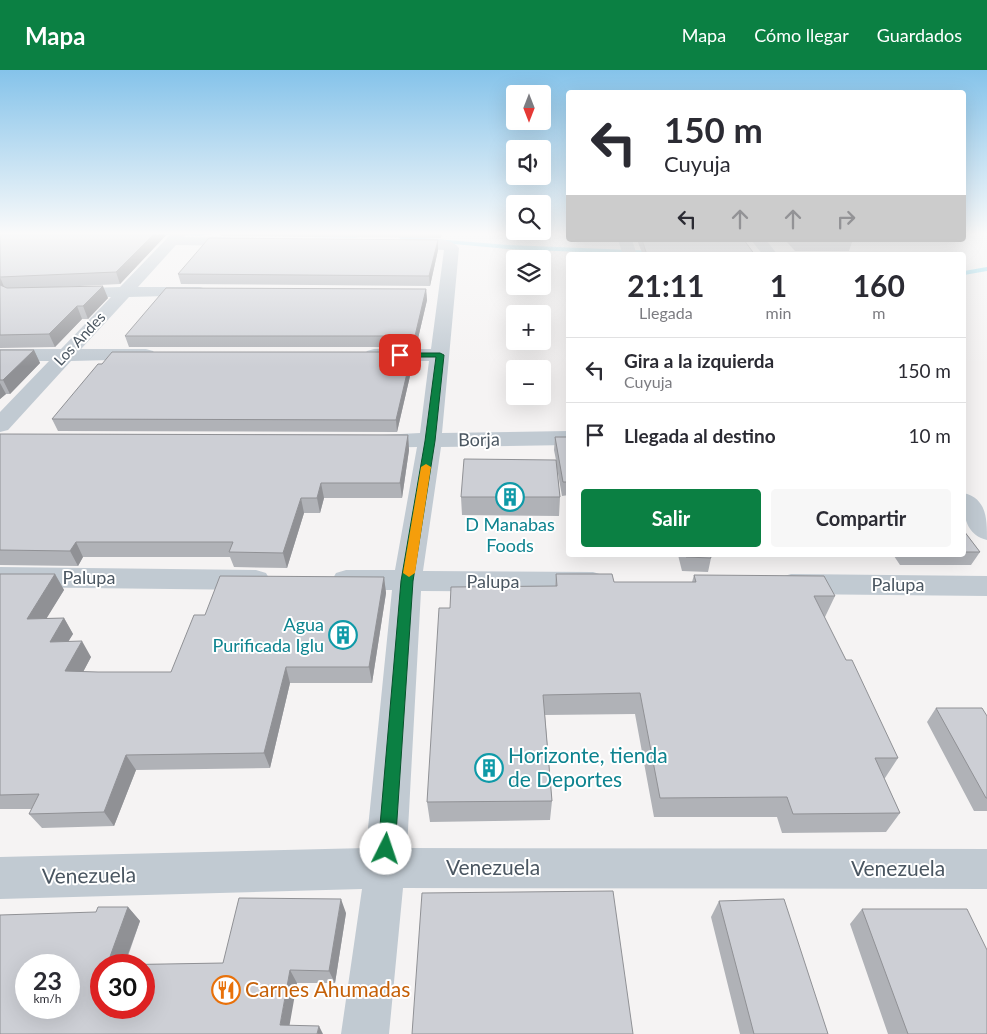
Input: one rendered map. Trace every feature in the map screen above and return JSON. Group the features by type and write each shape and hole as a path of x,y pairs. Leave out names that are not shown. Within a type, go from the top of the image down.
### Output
{"street":[{"name":"Los Andes","path":"0,425 138,277"},
{"path":"365,1034 385,868 407,581 430,441 440,355 436,293 442,277"},
{"path":"50,292 212,292"},
{"path":"0,355 163,355"},
{"path":"351,355 440,355"},
{"name":"Borja","path":"352,440 430,441 566,438"},
{"path":"966,504 987,531"},
{"name":"Palupa","path":"0,577 278,580"},
{"name":"Palupa","path":"318,580 617,582"},
{"name":"Palupa","path":"767,584 987,586"},
{"name":"Venezuela","path":"0,878 385,868 987,869"}],"building":[{"path":"0,285 7,288 103,286 83,306 77,306 49,334 0,335"},
{"path":"166,288 426,289 415,336 125,336"},
{"path":"0,350 34,350 3,380 0,380"},
{"path":"112,352 412,352 396,420 52,419 98,364 102,364"},
{"path":"0,434 408,435 400,483 321,483 317,498 301,498 283,553 229,552 233,542 76,542 70,551 0,550"},
{"path":"555,437 566,437 566,482 563,482"},
{"path":"464,459 556,460 560,497 461,497"},
{"path":"966,534 980,552 966,552"},
{"path":"0,574 55,574 27,619 64,618 50,642 82,641 65,671 98,672 171,672 194,615 205,615 220,576 384,577 369,667 286,667 264,753 126,755 104,812 29,814 39,794 0,795"},
{"path":"556,574 612,574 614,582 696,582 694,575 824,576 835,596 814,596 846,660 852,660 898,758 875,758 900,813 793,814 787,797 660,798 640,693 543,695 552,801 427,802 439,608 450,608 451,587 557,586"},
{"path":"936,708 982,708 987,716 987,798 986,798"},
{"path":"613,891 633,1034 412,1034 422,893"},
{"path":"239,898 341,899 329,971 290,970 280,1025 319,1026 317,1034 0,1034 0,915 96,912 98,907 128,907 111,954 90,954 90,1019 155,1019 155,964 223,963"},
{"path":"784,899 828,1034 754,1034 719,901"},
{"path":"862,909 967,909 987,950 987,1034 908,1034"}],"slow traffic":[{"path":"409,573 426,467"}],"place":[{"name":"D Manabas Foods","path":"510,497"},
{"name":"Agua Purificada Iglu","path":"343,635"},
{"name":"Horizonte, tienda de Deportes","path":"489,768"},
{"name":"Carnes Ahumadas","path":"226,990"}],"route":[{"path":"386,849 407,581 430,441 440,355 400,355"}]}
